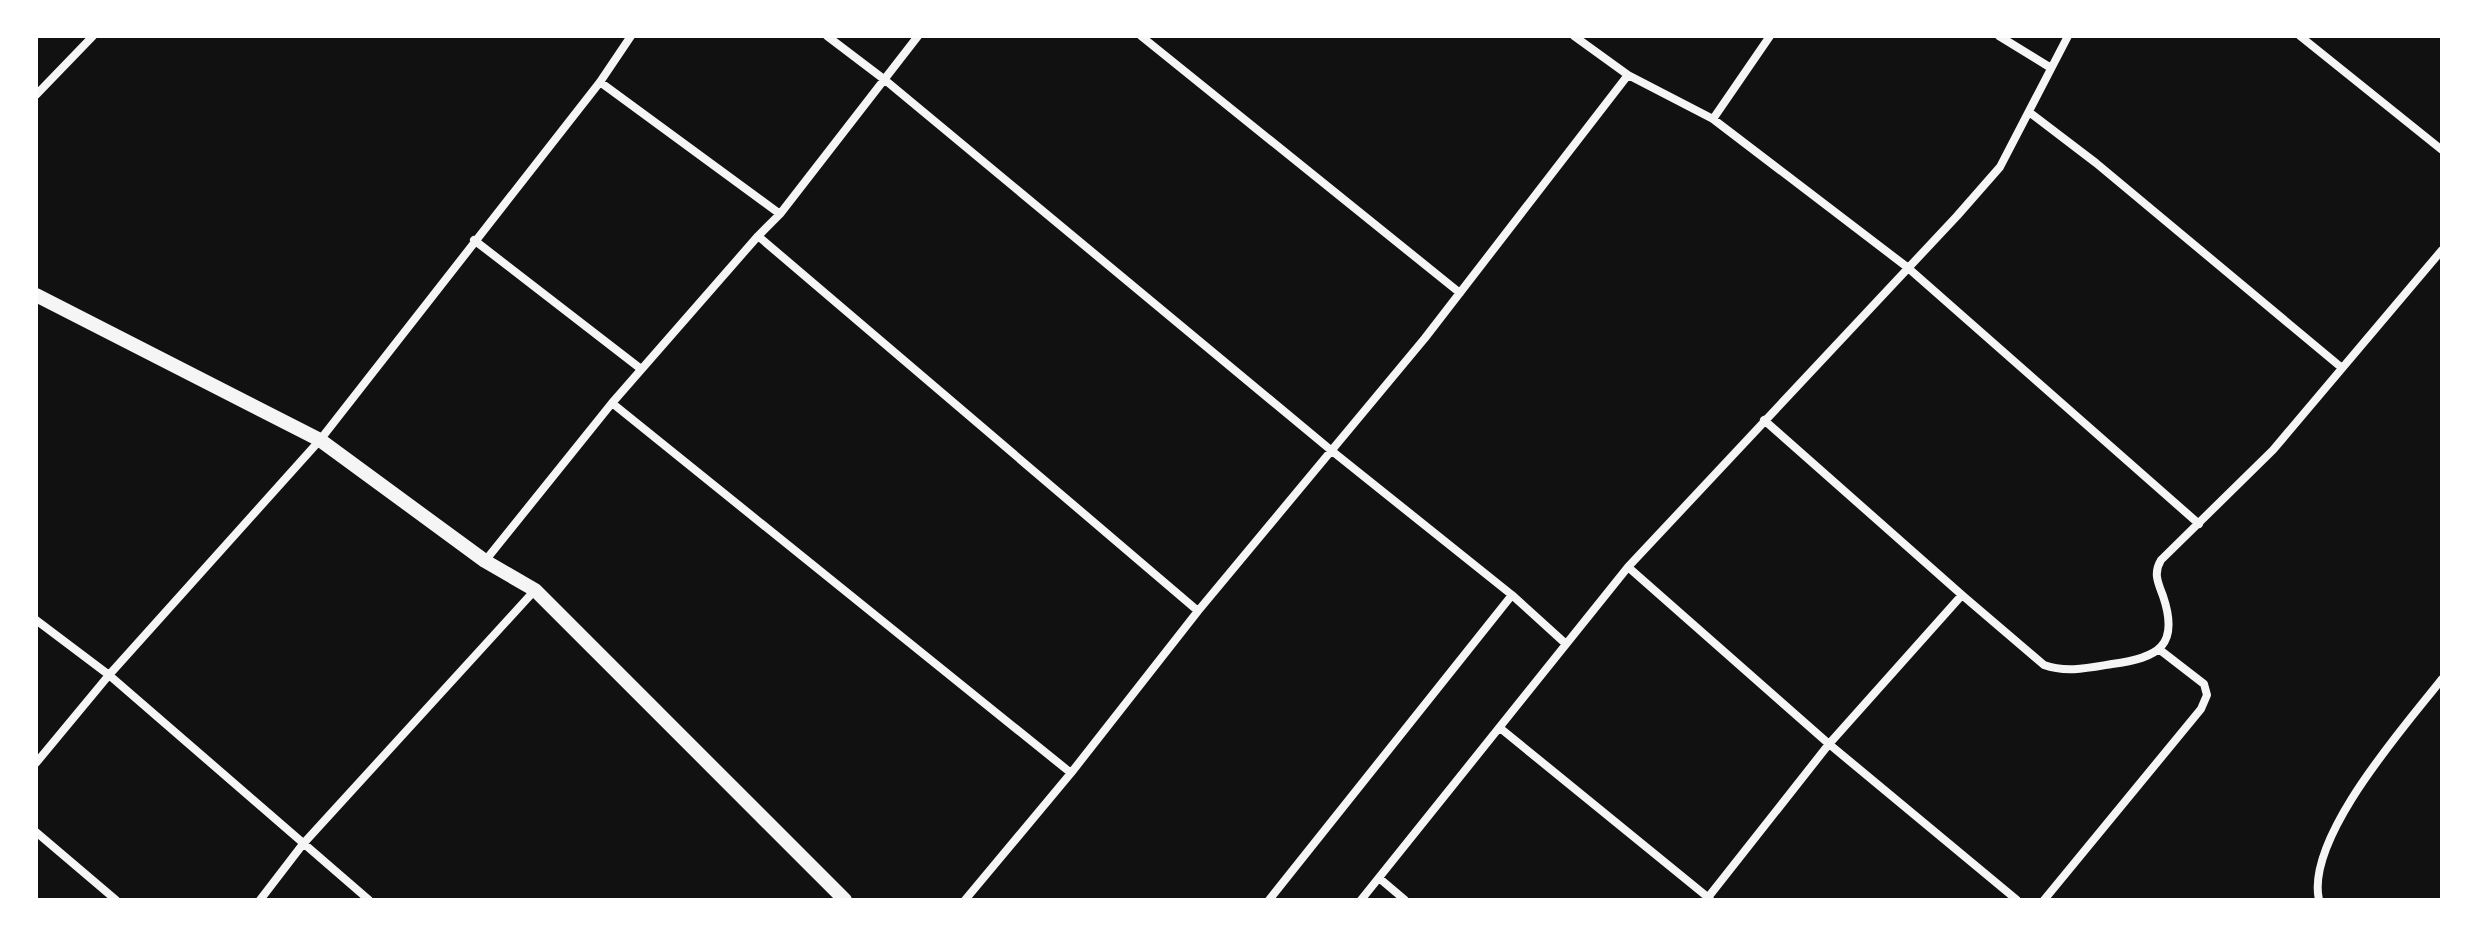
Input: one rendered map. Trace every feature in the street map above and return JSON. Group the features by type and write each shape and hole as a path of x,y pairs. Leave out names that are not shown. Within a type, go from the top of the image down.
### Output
{"street":[{"path":"36,95 93,36"},
{"path":"36,763 109,675 320,440 600,82 631,36"},
{"path":"827,36 885,80 1332,451 1512,595 1566,644"},
{"path":"485,561 612,403 780,214 918,36"},
{"path":"1141,36 1460,293"},
{"path":"1574,36 1628,75 1713,119 1907,267 2199,524"},
{"path":"1713,119 1770,36"},
{"path":"1999,36 2051,68"},
{"path":"1361,900 1628,567 2000,167 2068,36"},
{"path":"2300,36 2442,150"},
{"path":"965,900 1460,293 1628,75"},
{"path":"600,82 780,214"},
{"path":"2029,112 2096,163 2342,368"},
{"path":"758,236 1198,611"},
{"path":"474,240 641,369"},
{"path":"1764,420 2044,665 2060,671 2131,661 2160,650 2167,641 2166,607 2156,575 2157,567 2273,450 2442,250"},
{"path":"36,295 320,440 485,561 535,590 845,900"},
{"path":"612,403 1071,773"},
{"path":"1628,567 1829,744 2017,900"},
{"path":"260,900 303,844 535,590"},
{"path":"1269,900 1512,595"},
{"path":"1500,728 1708,899 1829,744 1962,595"},
{"path":"36,620 109,675 369,900"},
{"path":"2044,900 2201,709 2207,695 2204,684 2160,650"},
{"path":"2319,900 2317,891 2327,844 2357,788 2442,679"},
{"path":"36,832 116,900"},
{"path":"1379,878 1405,900"}]}
